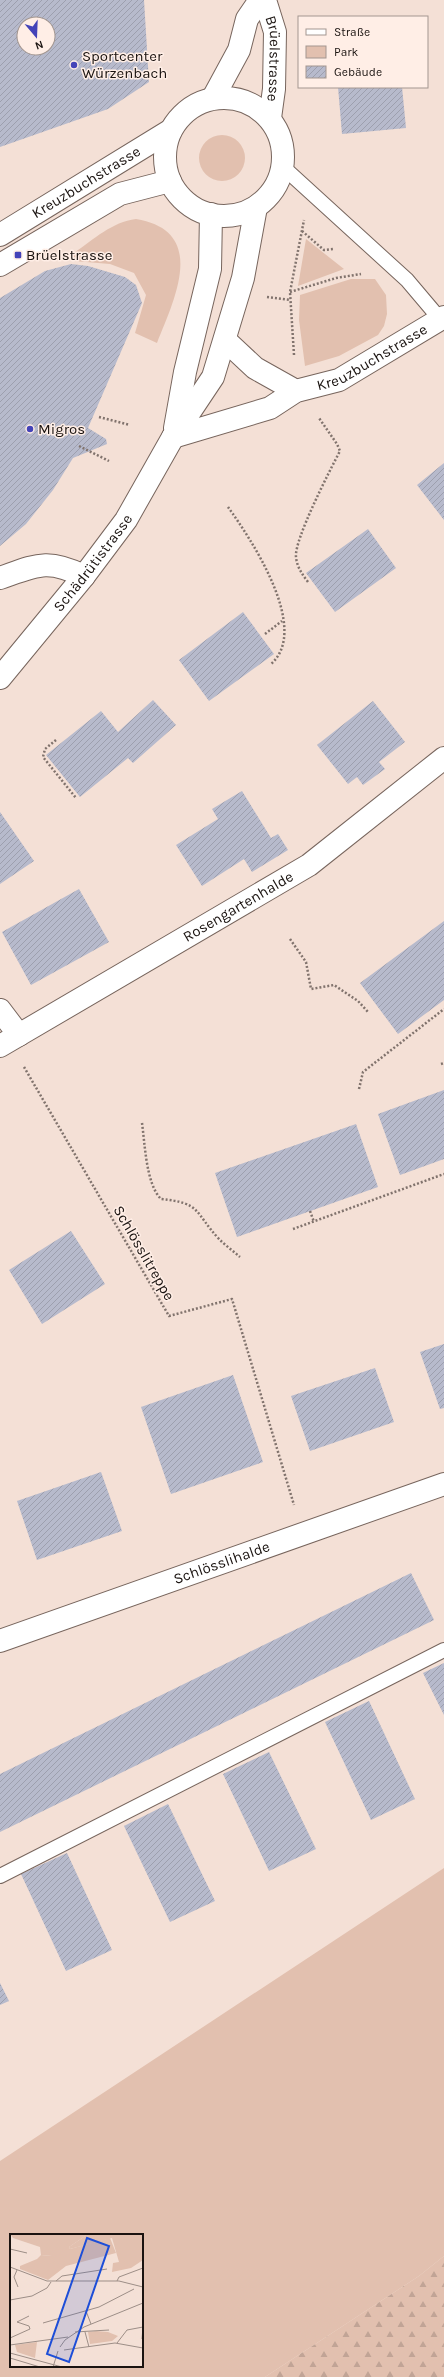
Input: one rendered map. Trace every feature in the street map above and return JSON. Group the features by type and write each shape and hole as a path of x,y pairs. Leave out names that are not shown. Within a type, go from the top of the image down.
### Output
{"main road":[{"name":"Brüelstrasse","path":"213,98 239,50 248,19 260,0"},
{"name":"Brüelstrasse","path":"265,0 275,32 274,89 270,118"},
{"path":"213,98 240,100 256,106 270,118 280,136 284,156 283,167 273,190 256,207 238,214 211,214 191,206 175,191 170,181 165,155 166,142 171,130 184,112 193,106 213,98"},
{"name":"Kreuzbuchstrasse","path":"0,235 171,130"},
{"name":"Kreuzbuchstrasse","path":"0,265 120,194 170,181"},
{"name":"Schädrütistrasse","path":"0,678 84,576 126,520 173,437 213,377 243,278 256,207"},
{"name":"Schädrütistrasse","path":"173,437 185,372 210,270 211,214"},
{"name":"Kreuzbuchstrasse","path":"173,437 270,408 296,391 339,380 442,318"},
{"name":"Kreuzbuchstrasse","path":"225,340 255,368 296,391"},
{"path":"0,578 33,566 49,563 65,567 84,576"},
{"name":"Rosengartenhalde","path":"0,1046 309,865 444,758"},
{"path":"0,1010 19,1034"},
{"name":"Schlösslihalde","path":"0,1641 444,1484"}],"lane":[{"path":"283,167 407,280 442,318"},
{"path":"0,1876 444,1650"}],"path":[{"path":"294,359 290,292 305,218"},
{"path":"302,231 324,250 334,248 340,252"},
{"path":"290,292 350,275 368,274"},
{"path":"260,296 290,300"},
{"path":"99,417 130,425"},
{"path":"308,582 299,570 296,556 306,523 340,451 338,444 320,418"},
{"path":"79,446 109,461"},
{"path":"228,507 247,534 273,583 280,602 282,646 279,657 271,664"},
{"path":"265,634 282,621"},
{"path":"56,740 45,749 43,757 76,798"},
{"path":"290,939 306,962 311,989 334,985 358,1001 368,1012"},
{"path":"359,1089 363,1072 444,1009"},
{"name":"Schlösslitreppe","path":"20,1061 169,1316 232,1300 294,1505"},
{"path":"142,1123 147,1162 156,1194 161,1199 182,1201 192,1206 201,1214 218,1238 240,1257"},
{"path":"293,1229 444,1174"},
{"path":"310,1211 314,1222"}],"green space":[{"path":"227,135 239,141 244,149 244,167 239,175 231,180 217,181 205,175 200,167 199,153 205,141 213,136"},
{"path":"136,219 158,226 172,237 179,252 180,269 177,287 157,343 135,333 146,295 134,273 110,264 74,261 74,253 96,237 111,227"},
{"path":"306,239 344,269 298,286"},
{"path":"351,279 375,279 386,295 387,314 384,326 378,335 339,356 305,366 299,320 300,295"},
{"path":"444,1868 444,2256 419,2276 265,2377 0,2377 0,2161"},
{"path":"444,2256 444,2377 265,2377 419,2276"}],"building":[{"name":"Sportcenter Würzenbach","path":"0,0 144,0 149,82 108,109 0,147"},
{"path":"338,88 402,88 406,128 342,134"},
{"path":"71,264 88,266 125,277 136,285 142,303 88,428 106,439 107,444 73,458 53,490 26,524 0,546 0,298 45,271"},
{"path":"444,463 444,520 417,485"},
{"path":"368,529 396,568 335,612 306,573"},
{"path":"243,612 274,654 209,701 179,660"},
{"path":"153,700 176,725 133,763 128,758 80,797 46,755 101,711 118,732"},
{"path":"373,701 405,742 379,762 385,769 363,785 357,777 348,784 317,745"},
{"path":"242,791 271,838 278,834 288,850 252,872 244,859 202,886 176,845 218,819 212,809"},
{"path":"0,812 34,861 0,884"},
{"path":"79,889 109,942 31,985 2,932"},
{"path":"444,921 444,1000 398,1034 360,983"},
{"path":"444,1090 444,1159 400,1175 378,1114"},
{"path":"356,1124 378,1187 237,1237 215,1173"},
{"path":"71,1231 105,1284 42,1324 9,1270"},
{"path":"444,1344 444,1408 440,1409 420,1352"},
{"path":"375,1368 394,1422 310,1451 291,1396"},
{"path":"233,1375 263,1462 171,1494 141,1407"},
{"path":"101,1472 122,1531 37,1560 17,1501"},
{"path":"411,1573 434,1620 0,1832 0,1774"},
{"path":"444,1663 444,1715 423,1673"},
{"path":"369,1701 415,1799 371,1820 325,1722"},
{"path":"269,1752 316,1849 269,1871 223,1774"},
{"path":"168,1804 215,1901 170,1922 124,1826"},
{"path":"67,1853 112,1950 66,1971 21,1874"},
{"path":"0,1983 9,2001 0,2005"}],"place":[{"name":"Sportcenter Würzenbach","path":"74,65"},
{"name":"Brüelstrasse","path":"18,255"},
{"name":"Migros","path":"30,429"}]}
